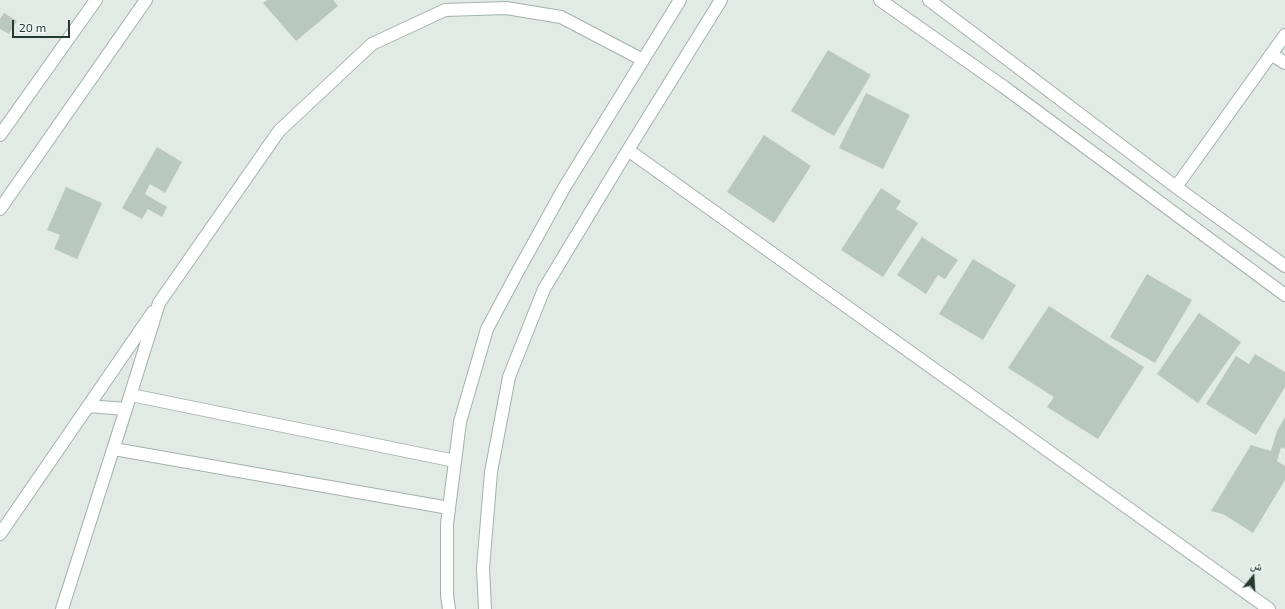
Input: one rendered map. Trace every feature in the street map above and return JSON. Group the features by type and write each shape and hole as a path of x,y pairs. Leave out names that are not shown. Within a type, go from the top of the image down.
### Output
{"street":[{"path":"0,135 96,0"},
{"path":"0,209 146,0"},
{"path":"448,609 447,524 460,422 487,328 564,188 680,0"},
{"path":"485,609 483,568 491,472 508,377 544,289 720,0"},
{"path":"880,0 1004,87 1285,294"},
{"path":"929,0 1176,187 1285,266"},
{"path":"0,534 159,302 279,131 372,44 445,10 506,8 561,17 643,60"},
{"path":"1176,187 1285,35"},
{"path":"1271,54 1285,63"},
{"path":"628,150 1269,609"},
{"path":"62,609 114,449 159,302"},
{"path":"131,395 455,461"},
{"path":"88,406 126,409"},
{"path":"114,449 449,508"}],"building":[{"path":"267,0 333,0 338,6 296,41 263,3"},
{"path":"4,13 17,21 9,34 0,29 0,19"},
{"path":"828,50 871,75 834,136 791,111"},
{"path":"866,93 910,115 883,169 839,148"},
{"path":"764,135 811,166 774,223 727,192"},
{"path":"157,147 182,162 165,193 150,184 145,194 167,207 162,217 148,209 142,219 122,208"},
{"path":"66,187 102,203 77,259 54,249 60,235 47,230"},
{"path":"881,188 901,201 896,209 918,223 883,277 841,250"},
{"path":"922,237 958,260 945,279 938,275 926,294 897,275"},
{"path":"973,259 1016,285 983,340 939,314"},
{"path":"1147,274 1192,300 1155,363 1110,337"},
{"path":"1049,306 1144,367 1098,439 1047,407 1054,397 1008,368"},
{"path":"1199,313 1241,342 1198,403 1157,374"},
{"path":"1255,354 1285,372 1285,387 1256,435 1206,404 1236,356 1249,364"},
{"path":"1285,417 1285,449 1281,447 1277,461 1285,466 1285,480 1253,533 1223,514 1211,511 1251,445 1271,451 1277,431"}]}
